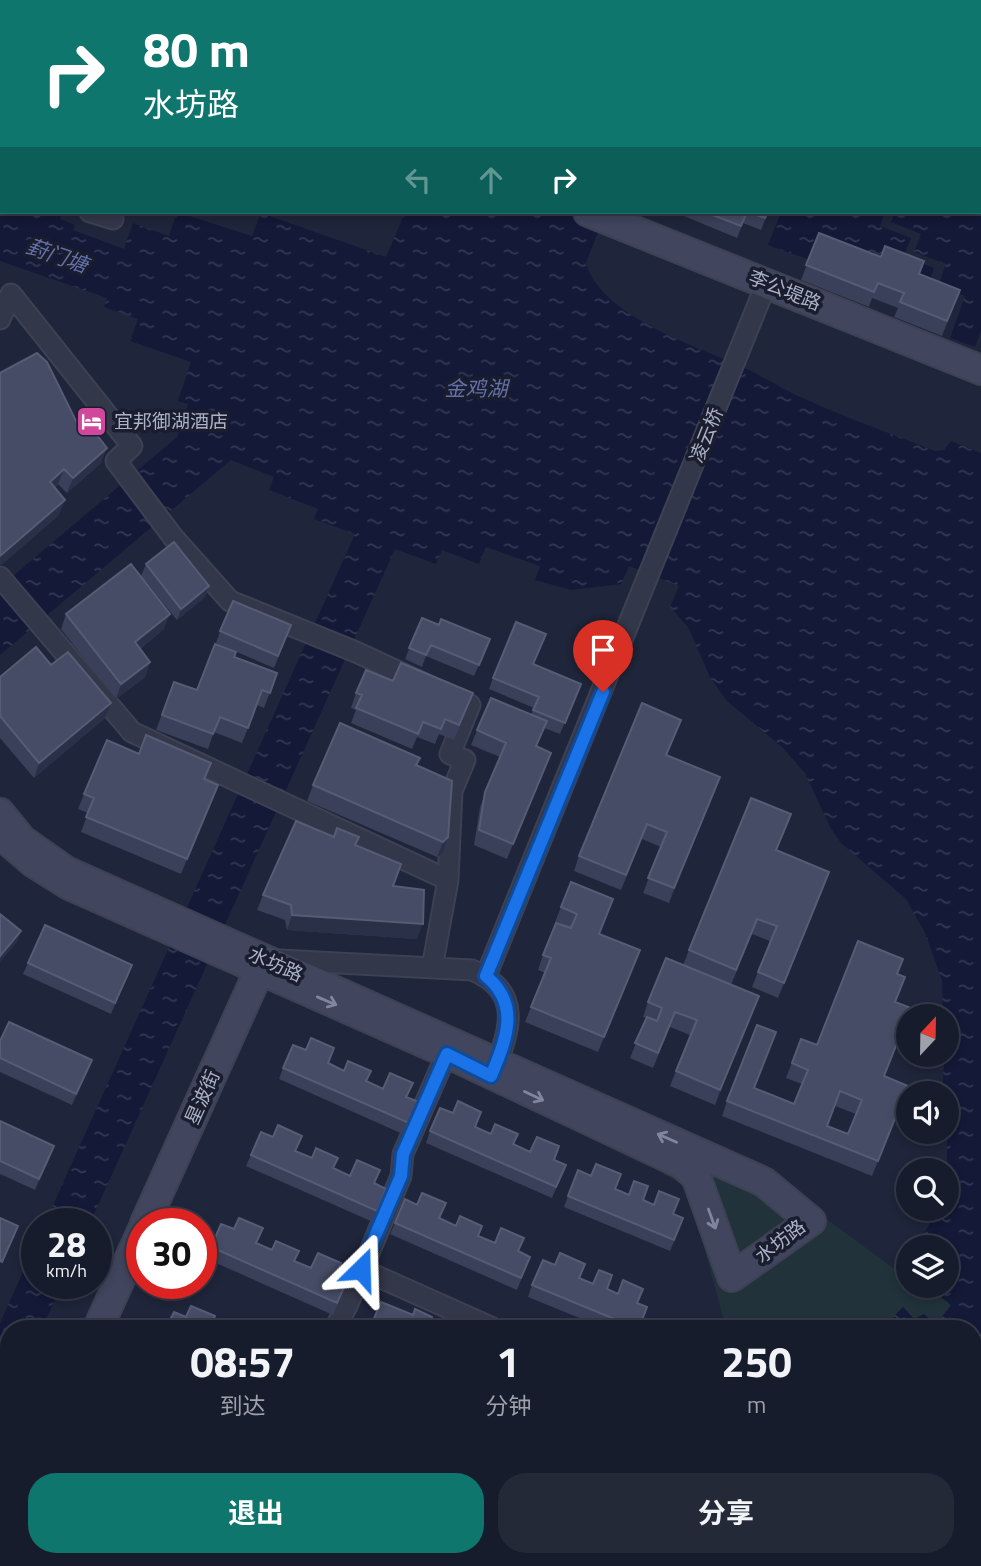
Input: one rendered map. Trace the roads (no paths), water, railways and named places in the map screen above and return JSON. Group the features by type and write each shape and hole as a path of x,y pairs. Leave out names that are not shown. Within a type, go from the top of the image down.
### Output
{"street":[{"path":"97,214 113,219"},
{"name":"李公堤路","path":"593,214 981,370"},
{"name":"凌云桥","path":"486,976 646,588 767,282"},
{"path":"0,319 11,294 132,446 116,461 173,537 230,601 356,652 470,705 450,754 465,760 452,790 448,880 432,968"},
{"path":"0,578 132,732 448,880"},
{"name":"水坊路","path":"0,813 22,839 66,872 165,923"},
{"name":"水坊路","path":"0,834 34,863 69,885 165,923 223,948 494,1069 764,1182 811,1221 732,1277 692,1171 494,1069 447,1054 261,965"},
{"path":"261,965 432,968 472,970 486,976 498,986 509,1015 509,1031 494,1069"},
{"name":"星波街","path":"152,1208 261,965"},
{"path":"339,1320 401,1176 403,1154 447,1054"},
{"path":"102,1320 126,1266"},
{"path":"361,1269 475,1320"}],"water":[{"name":"金鸡湖","path":"0,214 61,214 60,219 75,225 73,230 124,249 133,223 169,236 176,214 183,214 252,236 261,214 264,214 386,257 404,215 409,214 605,214 586,263 595,282 631,314 678,340 855,420 935,451 944,450 951,441 981,453 981,1320 940,1320 951,1305 943,1298 959,1298 959,1235 923,1235 930,1221 959,1221 959,1158 947,1158 947,1144 959,1144 959,1081 943,1081 944,1068 959,1068 959,1004 943,1004 942,980 925,933 906,899 841,843 830,827 805,773 782,747 726,700 710,677 688,627 670,607 679,586 629,566 621,584 571,590 535,580 540,566 486,547 479,564 442,550 436,564 395,549 97,1208 52,1208 355,534 314,519 318,509 269,490 274,477 231,460 0,655 0,587 177,437 188,404 178,401 191,362 130,341 138,319 104,307 107,298 0,261"},
{"path":"780,214 884,214 880,226 911,238 904,256 934,268 928,287 957,298 954,305 768,245"},
{"path":"894,214 981,214 981,331 975,347 950,338 965,296 938,286 946,264 914,252 921,234 891,222"},
{"path":"21,1276 21,1299 56,1299 46,1320 1,1320"},
{"name":"金鸡湖","path":"903,1307 914,1319 924,1314 931,1320 894,1320 893,1317"}],"place":[{"name":"宜邦御湖酒店","path":"91,421"}],"water label":[{"name":"葑门塘","path":"57,256"}]}
